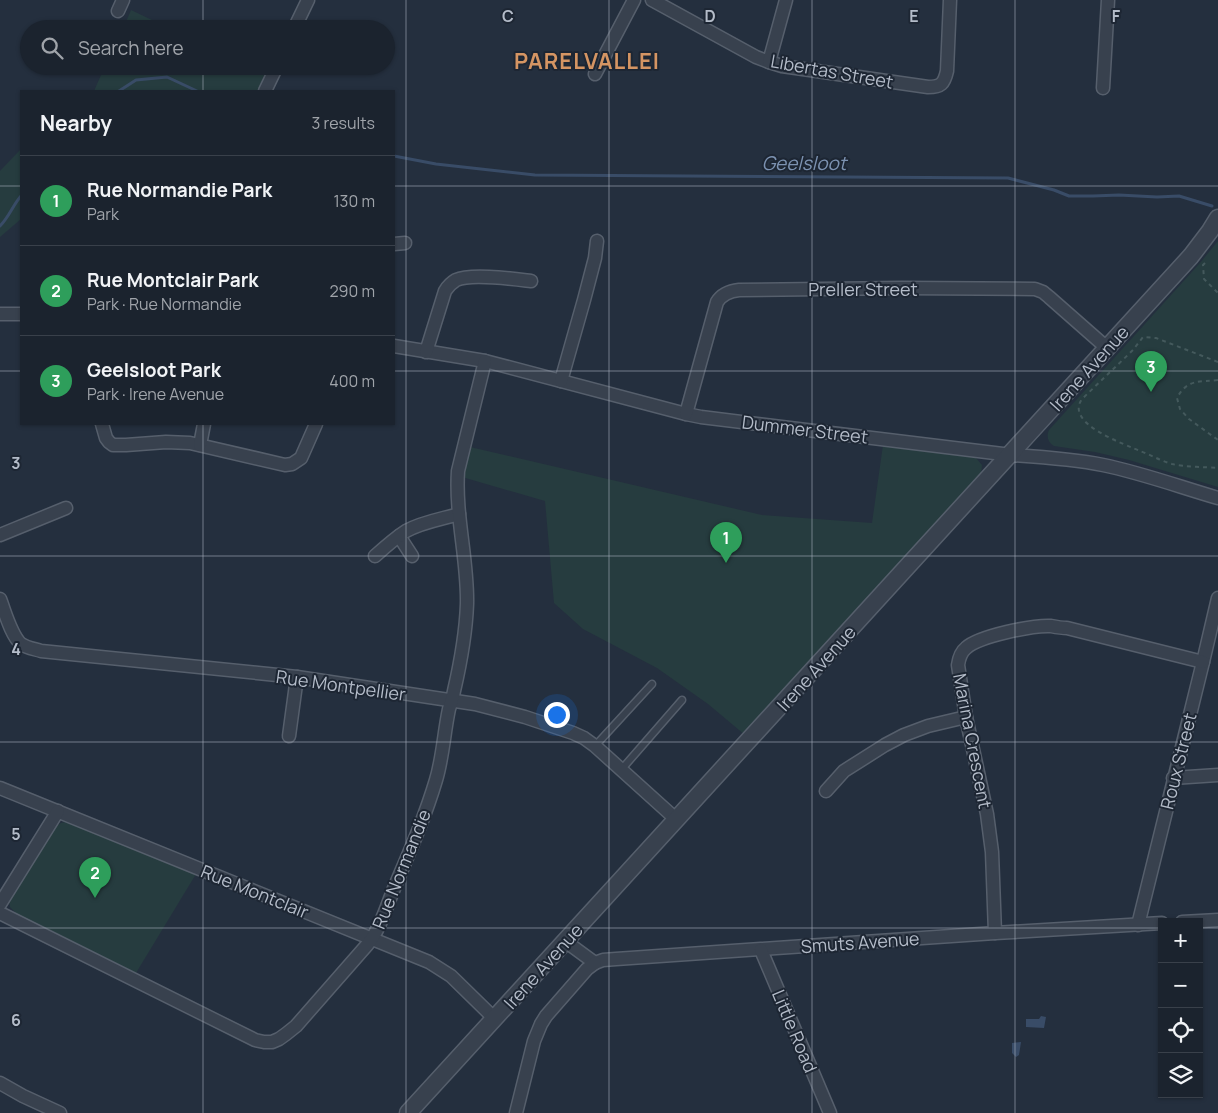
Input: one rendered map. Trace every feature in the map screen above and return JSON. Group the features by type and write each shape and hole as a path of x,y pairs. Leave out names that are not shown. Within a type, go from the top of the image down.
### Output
{"street":[{"path":"298,20 308,0"},
{"path":"595,74 634,0"},
{"name":"Libertas Street","path":"652,0 768,62 928,87 937,87 946,78 950,0"},
{"path":"768,62 786,0"},
{"path":"1103,88 1108,0"},
{"path":"265,90 273,75"},
{"name":"Irene Avenue","path":"408,1113 1191,256 1218,218"},
{"path":"561,381 595,258 597,241"},
{"path":"426,352 442,299 450,284 462,278 531,281"},
{"name":"Preller Street","path":"686,414 717,302 727,293 739,290 1035,289 1043,292 1107,348"},
{"path":"0,314 20,314"},
{"name":"Dummer Street","path":"395,346 485,361 686,414 1101,465 1218,498"},
{"name":"Rue Normandie","path":"0,913 254,1040 272,1042 296,1026 372,939 423,820 432,793 452,701 467,605 459,514 458,471 485,361"},
{"path":"102,425 106,438 113,445 179,442 200,444 285,465 292,464 301,458 316,425"},
{"path":"200,444 204,425"},
{"path":"0,535 66,508"},
{"path":"375,556 399,536 418,526 459,514"},
{"path":"399,536 412,556"},
{"name":"Roux Street","path":"1138,924 1218,598"},
{"name":"Rue Montpellier","path":"0,599 17,639 28,647 41,651 297,677 475,704 525,717 584,738 677,820"},
{"name":"Marina Crescent","path":"995,933 992,852 987,814 966,717 958,665 959,657 964,649 983,638 1051,626 1067,628 1203,662"},
{"path":"289,736 297,677"},
{"path":"826,791 844,771 886,744 928,726 966,717"},
{"path":"1174,778 1218,775"},
{"name":"Rue Montclair","path":"0,788 416,956 451,976 495,1019"},
{"path":"0,904 58,811"},
{"path":"1203,921 1218,920"},
{"name":"Smuts Avenue","path":"595,963 616,959 1158,923"},
{"path":"516,1113 534,1041 541,1024 587,969 595,963 565,941"},
{"name":"Little Road","path":"761,950 830,1113"},
{"path":"0,1083 60,1113"}],"lane":[{"path":"595,746 652,684"},
{"path":"622,770 682,700"}],"path":[{"path":"1208,257 1203,265 1204,279 1218,293"},
{"path":"1218,362 1156,338 1144,336 1133,350 1082,399 1079,414 1086,424 1107,437 1173,464 1218,468"},
{"path":"1218,380 1193,383 1182,388 1177,398 1180,409 1189,419 1218,440"}],"green space":[{"path":"131,10 152,20 127,20"},
{"path":"101,75 265,75 258,90 94,90"},
{"path":"20,150 20,220 0,237 0,171"},
{"path":"1218,241 1218,487 1129,460 1095,452 1054,446 1049,441 1049,430"},
{"path":"883,445 972,456 982,465 981,474 745,735 708,704 657,668 583,629 554,603 545,501 462,477 470,447 762,515 872,523"},
{"path":"66,822 196,874 136,973 17,914 10,907 9,900 55,827"}],"water":[{"path":"1041,1016 1046,1017 1044,1028 1026,1027 1026,1019 1039,1019"},
{"path":"1021,1042 1019,1055 1016,1057 1012,1053 1012,1043"}],"waterway":[{"name":"Geelsloot","path":"121,90 136,80 167,77 195,90"},
{"name":"Geelsloot","path":"395,156 436,164 535,175 1008,178 1054,190 1069,196 1179,196 1212,206"},
{"path":"0,226 20,197"}],"place":[{"name":"Geelsloot Park","path":"1151,392"},
{"name":"Rue Normandie Park","path":"726,563"},
{"name":"Rue Montclair Park","path":"95,898"}],"district":[{"name":"PARELVALLEI","path":"587,61"}]}
